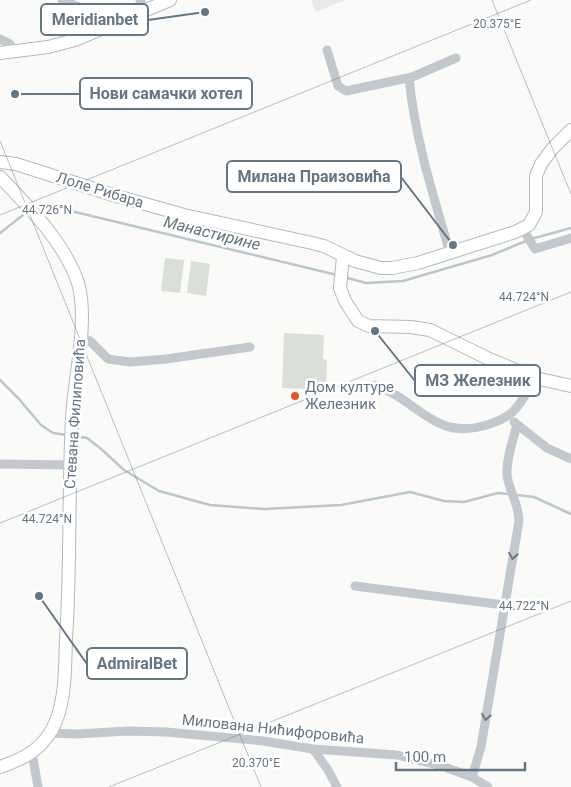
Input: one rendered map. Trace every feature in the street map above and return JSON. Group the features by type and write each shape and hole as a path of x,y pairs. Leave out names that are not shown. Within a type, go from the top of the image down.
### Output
{"street":[{"path":"62,0 98,15 109,26"},
{"path":"0,53 59,45 109,26 142,5 170,0"},
{"path":"0,39 10,44 13,52"},
{"path":"327,50 338,86 344,90 409,78 456,58"},
{"path":"409,78 415,123 424,162 450,253"},
{"path":"571,130 552,149 538,170 536,212 533,220 524,232 535,249 571,238"},
{"name":"Лоле Рибара","path":"0,162 16,164 184,215 324,246 342,263 392,268 411,265 508,235 524,232"},
{"name":"Стевана Филиповића","path":"0,176 22,199 63,252 78,283 82,306 72,418 69,590 60,705 50,734 32,753 0,767"},
{"path":"342,263 339,283 341,294 349,310 363,324 430,330 487,358 535,378 571,386"},
{"path":"80,337 90,341 108,359 130,362 250,347"},
{"path":"375,385 398,396 436,422 456,429 469,430 509,416 518,408 535,378"},
{"path":"509,416 517,425 547,448 571,459"},
{"path":"472,777 481,747 519,521 518,505 508,480 508,462 517,425"},
{"path":"0,464 70,465"},
{"path":"355,586 504,605"},
{"name":"Милована Нићифоровића","path":"50,734 128,730 166,732 263,741 313,749 397,755 442,766 472,777 488,787"},
{"path":"313,749 328,770 336,787"},
{"path":"32,753 38,787"}],"shaded area":[{"path":"311,0 345,0 316,12"},
{"path":"165,258 184,260 180,293 161,291"},
{"path":"191,261 210,264 206,296 187,293"},
{"path":"284,333 324,335 323,359 327,360 326,390 282,388"}],"waterway":[{"name":"Манастирине","path":"64,212 71,211 337,275"},
{"name":"Манастирине","path":"0,233 23,215"},
{"name":"Манастирине","path":"531,239 571,228"},
{"name":"Манастирине","path":"344,277 366,283 403,281 492,255 526,241"},
{"path":"0,380 41,425 53,433 67,435"},
{"path":"75,436 87,438 124,470 159,491 210,505 264,509 341,505 410,492 444,501 464,502 498,493 534,497 571,514"}],"place":[{"name":"Meridianbet","path":"205,12"},
{"name":"Нови самачки хотел","path":"15,94"},
{"name":"Милана Праизовића","path":"453,245"},
{"name":"МЗ Железник","path":"375,331"},
{"name":"Дом културе Железник","path":"295,396"},
{"name":"AdmiralBet","path":"39,596"}]}
